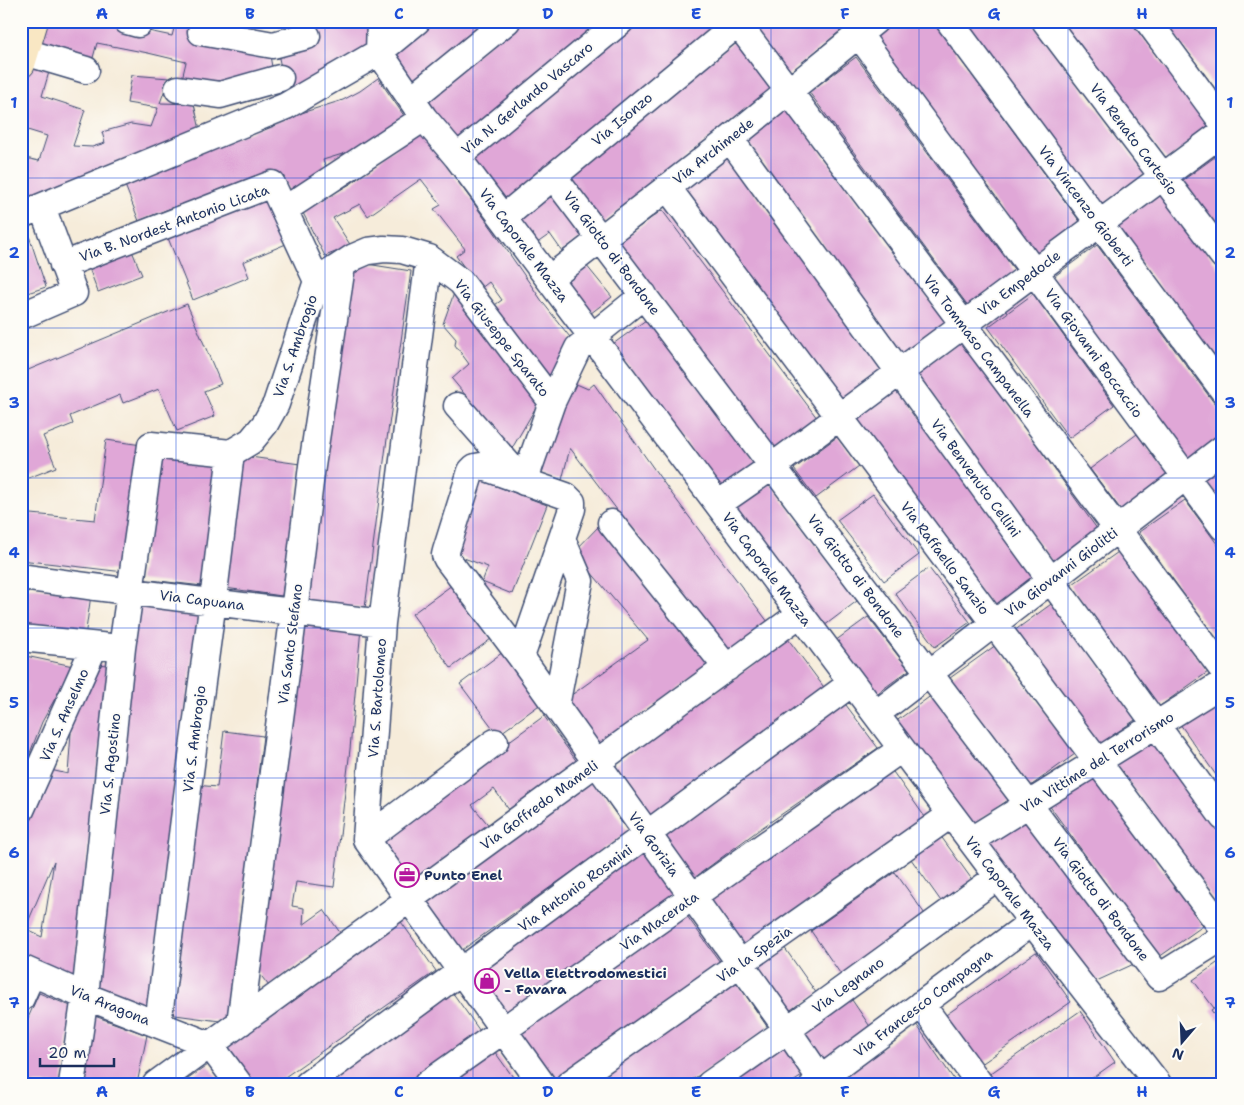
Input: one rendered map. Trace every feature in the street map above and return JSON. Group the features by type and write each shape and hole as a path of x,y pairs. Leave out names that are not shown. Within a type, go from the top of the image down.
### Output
{"street":[{"path":"34,21 23,58 86,70"},
{"path":"127,21 138,24 139,21"},
{"path":"379,52 380,21"},
{"path":"21,316 74,293 63,265 31,211 286,106 379,52 417,21"},
{"name":"Via B. Nordest Antonio Licata","path":"63,265 272,184 284,210 417,109 507,21"},
{"name":"Via N. Gerlando Vascaro","path":"457,156 621,21"},
{"name":"Via Vincenzo Gioberti","path":"949,21 1223,390"},
{"name":"Via Renato Cartesio","path":"1046,21 1223,256"},
{"path":"1148,21 1223,123"},
{"name":"Via Tommaso Campanella","path":"738,22 1223,670"},
{"name":"Via Isonzo","path":"503,218 738,22"},
{"name":"Via Archimede","path":"549,279 730,139 867,28"},
{"name":"Via Giovanni Boccaccio","path":"867,28 1035,272 1223,527"},
{"path":"201,32 270,33 307,36"},
{"path":"270,33 286,106"},
{"name":"Via Caporale Mazza","path":"379,52 417,109 457,156 718,504 795,618 841,692 985,886 1025,927 1158,1084"},
{"path":"178,89 220,95 280,78"},
{"name":"Via Empedocle","path":"718,504 773,466 1223,132"},
{"name":"Via Benvenuto Cellini","path":"730,139 1223,817"},
{"name":"Via Giotto di Bondone","path":"553,176 1159,977 1223,936"},
{"name":"Via Raffaello Sanzio","path":"667,187 1223,929"},
{"path":"284,210 317,282"},
{"name":"Via Giuseppe Sparato","path":"317,282 354,257 368,251 384,249 402,250 429,258 461,282 552,402"},
{"name":"Via S. Bartolomeo","path":"366,839 382,623 429,258"},
{"name":"Via Santo Stefano","path":"240,1023 312,466 342,266"},
{"name":"Via S. Ambrogio","path":"158,1024 231,453 251,441 265,424 276,404 317,282"},
{"name":"Via Giuseppe Sparato","path":"524,482 552,402 578,348 644,295"},
{"path":"457,406 524,482"},
{"name":"Via S. Agostino","path":"72,1084 86,996 122,648 151,445 231,453"},
{"name":"Via Giovanni Giolitti","path":"876,714 1223,448"},
{"name":"Via Gorizia","path":"522,657 572,509 572,502 566,496 481,466 475,467 471,471 446,555 447,559 522,657 787,1030 820,1082"},
{"path":"611,523 727,668"},
{"path":"556,706 580,581 562,539"},
{"name":"Via Capuana","path":"21,577 382,623"},
{"name":"Via Caporale Mazza","path":"795,618 876,714 971,840 1025,927"},
{"name":"Via Goffredo Mameli","path":"156,1084 795,618"},
{"path":"21,638 122,648"},
{"name":"Via S. Anselmo","path":"21,810 94,646"},
{"name":"Via Vittime del Terrorismo","path":"971,840 1223,683"},
{"name":"Via Antonio Rosmini","path":"308,1084 841,692"},
{"path":"496,742 366,839 542,1084"},
{"name":"Via Macerata","path":"427,1084 890,758"},
{"name":"Via la Spezia","path":"569,1084 939,823"},
{"name":"Via Legnano","path":"710,1084 985,886"},
{"name":"Via Francesco Compagna","path":"820,1082 1025,927"},
{"path":"21,998 27,971"},
{"name":"Via Aragona","path":"27,971 210,1045"},
{"path":"921,1004 980,1084"},
{"path":"210,1045 239,1084"}],"building":[{"path":"37,21 101,21 172,36 176,21 252,21 249,36 269,50 274,78 216,89 182,79 186,62 97,43 91,65 29,48"},
{"path":"313,21 373,21 372,47 286,91 277,49 314,30"},
{"path":"426,21 501,21 417,89 387,53"},
{"path":"517,21 608,21 457,145 420,101"},
{"path":"634,21 732,21 504,208 464,160"},
{"path":"748,21 852,21 785,77"},
{"path":"887,21 932,21 1081,223 1035,257 870,33"},
{"path":"962,21 1031,21 1145,174 1101,207"},
{"path":"1061,21 1130,21 1211,127 1167,160"},
{"path":"1165,21 1223,21 1223,99"},
{"path":"739,38 777,85 602,224 564,176"},
{"path":"856,57 1016,272 969,307 809,92"},
{"path":"29,58 51,65 42,96 85,110 73,146 92,147 105,143 102,132 131,124 151,127 158,108 127,103 132,75 169,78 160,103 194,104 202,138 94,182 70,180 70,193 21,211 21,157 39,161 47,136 21,128 21,83"},
{"path":"378,78 407,120 349,152 323,160 329,173 291,195 281,175 185,214 181,204 139,221 123,180 295,115 343,100"},
{"path":"787,106 947,324 904,355 745,137"},
{"path":"416,131 423,133 544,304 573,341 549,382 489,309 502,300 489,282 480,289 456,256 465,249 434,209 441,205 421,179 368,216 360,204 333,218 351,246 325,256 302,211 352,183"},
{"path":"1223,151 1223,237 1182,181"},
{"path":"726,156 887,372 842,406 680,190"},
{"path":"548,188 583,236 562,251 550,234 533,246 511,215"},
{"path":"1162,191 1223,274 1223,373 1114,226"},
{"path":"265,193 286,244 243,262 249,277 193,300 166,233"},
{"path":"662,210 820,422 777,454 619,242"},
{"path":"21,229 28,233 46,287 21,295"},
{"path":"1097,245 1223,415 1223,441 1190,465 1052,278"},
{"path":"132,251 142,275 98,292 89,268"},
{"path":"354,262 411,271 365,608 302,600"},
{"path":"586,265 612,297 586,317 560,285"},
{"path":"454,293 539,402 511,450 452,379 469,364 455,345 456,339 443,324"},
{"path":"1033,294 1114,405 1069,438 988,327"},
{"path":"187,304 221,384 204,391 215,416 177,431 159,389 123,403 120,395 70,416 73,424 43,436 56,467 21,481 21,373"},
{"path":"650,317 759,466 722,493 613,344"},
{"path":"961,339 1100,533 1054,566 915,372"},
{"path":"565,379 588,389 594,384 666,486 771,626 729,657 570,448 562,480 536,472"},
{"path":"898,386 1039,579 995,612 853,418"},
{"path":"1137,434 1172,481 1125,515 1090,469"},
{"path":"837,437 859,466 816,498 794,469"},
{"path":"106,440 142,445 124,572 21,560 21,513 95,520"},
{"path":"156,451 218,458 203,586 141,579"},
{"path":"236,455 300,464 282,596 218,587"},
{"path":"1223,465 1223,506 1204,479"},
{"path":"480,480 547,505 512,594 482,582 488,567 453,554"},
{"path":"770,483 857,601 820,629 732,510"},
{"path":"873,494 919,555 884,581 837,520"},
{"path":"1185,500 1223,552 1223,649 1139,532"},
{"path":"600,525 711,664 593,750 559,704 648,640 574,552"},
{"path":"1121,550 1208,672 1157,708 1070,586"},
{"path":"929,568 970,622 935,647 895,593"},
{"path":"452,585 491,639 451,668 412,614"},
{"path":"21,586 91,595 85,637 21,629"},
{"path":"137,602 199,610 173,800 151,1015 92,992"},
{"path":"1054,602 1138,718 1097,746 1014,631"},
{"path":"868,617 909,670 875,695 835,641"},
{"path":"300,622 361,628 350,749 334,887 296,882 292,906 304,908 303,925 324,910 341,934 269,986 252,964"},
{"path":"788,639 826,690 648,819 610,768"},
{"path":"996,645 1075,754 1029,787 950,678"},
{"path":"503,652 542,703 498,735 460,684"},
{"path":"21,655 73,666 42,722 21,776"},
{"path":"87,662 112,666 96,776 73,983 21,960 21,822 46,769 68,774 71,733 60,731","holes":["54,861 42,937 25,929"]},
{"path":"936,692 1011,798 969,828 891,725"},
{"path":"1223,694 1223,785 1180,724"},
{"path":"843,701 878,748 760,829 690,881 657,836"},
{"path":"544,716 580,766 512,814 494,789 472,805 491,828 407,890 371,841"},
{"path":"224,731 263,736 227,1022 168,1014 195,785 217,787"},
{"path":"1154,735 1223,830 1223,913 1115,763"},
{"path":"891,769 927,820 740,950 704,900"},
{"path":"1093,774 1203,926 1159,957 1049,805"},
{"path":"593,780 628,832 455,955 419,904"},
{"path":"1027,815 1136,963 1090,984 986,844"},
{"path":"940,835 973,881 943,904 911,859"},
{"path":"642,847 677,898 503,1020 468,971"},
{"path":"895,872 927,917 842,976 811,931"},
{"path":"687,916 722,965 553,1084 513,1036"},
{"path":"399,919 436,971 275,1084 247,1084 220,1046"},
{"path":"784,947 817,994 791,1013 757,966"},
{"path":"1036,952 1071,1002 977,1067 943,1017"},
{"path":"1220,961 1223,965 1223,1023 1221,1024 1211,1010 1214,1008 1193,980"},
{"path":"736,981 768,1028 686,1084 585,1084"},
{"path":"450,989 482,1034 413,1084 320,1084"},
{"path":"39,993 73,1007 62,1084 21,1084 21,1034"},
{"path":"850,997 871,1028 823,1061 802,1029"},
{"path":"1080,1011 1115,1062 1084,1084 988,1084 984,1078"},
{"path":"89,1014 147,1035 137,1084 81,1084"},
{"path":"916,1024 957,1084 828,1084"},
{"path":"782,1043 805,1074 790,1084 724,1084"},
{"path":"492,1048 518,1084 442,1084"},
{"path":"208,1065 222,1084 181,1084"}],"place":[{"name":"Punto Enel","path":"407,875"},
{"name":"Vella Elettrodomestici - Favara","path":"487,981"}]}
